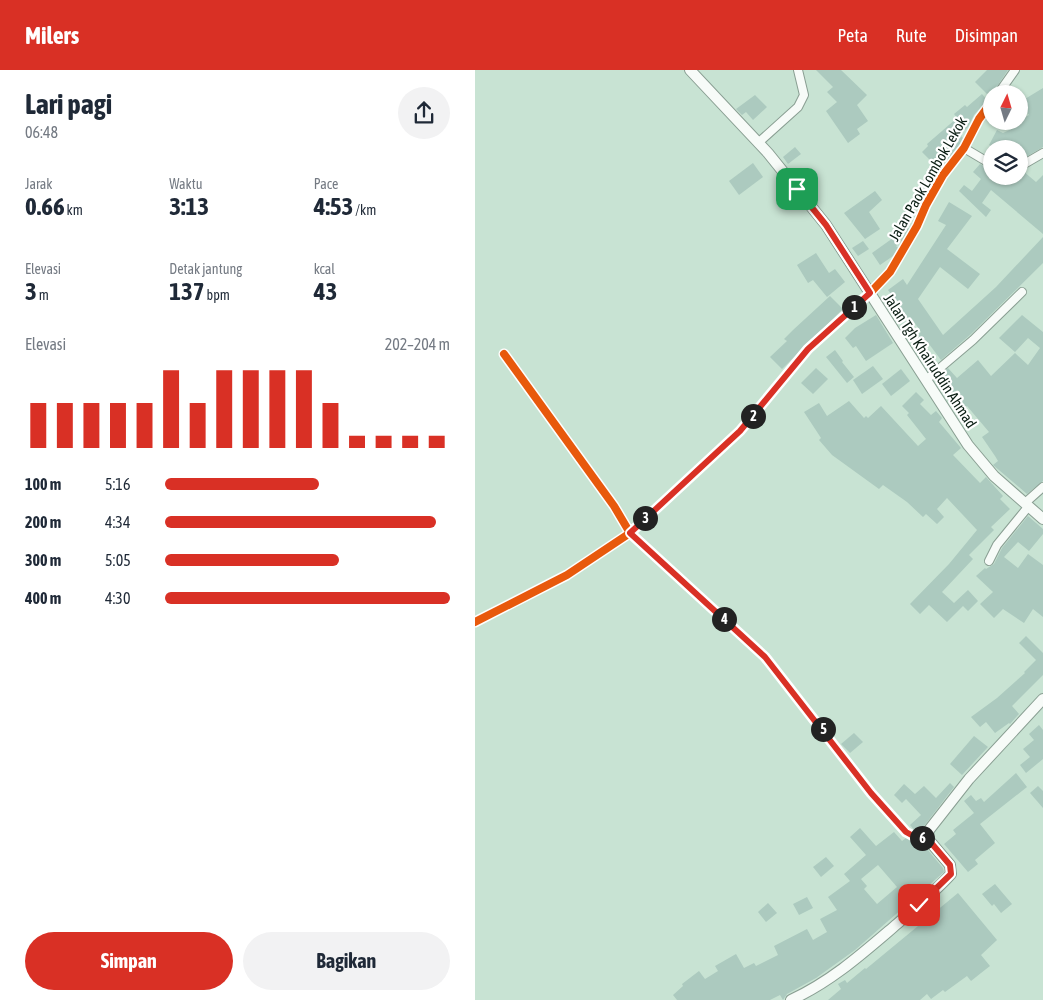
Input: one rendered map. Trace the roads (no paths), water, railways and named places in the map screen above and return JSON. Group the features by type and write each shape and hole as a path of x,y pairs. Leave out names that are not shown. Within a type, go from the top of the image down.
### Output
{"street":[{"name":"Jalan Tgh Khairuddin Ahmad","path":"690,70 758,143 826,225 968,445 994,476 1043,520"},
{"path":"758,143 798,107 804,95 798,70"},
{"path":"1004,85 1015,70"},
{"name":"Jalan Paok Lombok Lekok","path":"475,622 567,575 630,533 740,431 808,349 870,293 890,272 917,226 925,205 943,175 964,148 983,114"},
{"path":"964,148 983,159"},
{"path":"1028,162 1043,153"},
{"path":"927,379 973,340 1022,292"},
{"path":"504,354 613,506 630,533 765,657 906,832 915,837 927,838 950,865 951,874 919,905 841,972 814,989 791,1000"},
{"path":"989,561 997,544 1043,487"},
{"path":"927,838 927,833 933,823 969,778 1043,699"}]}
